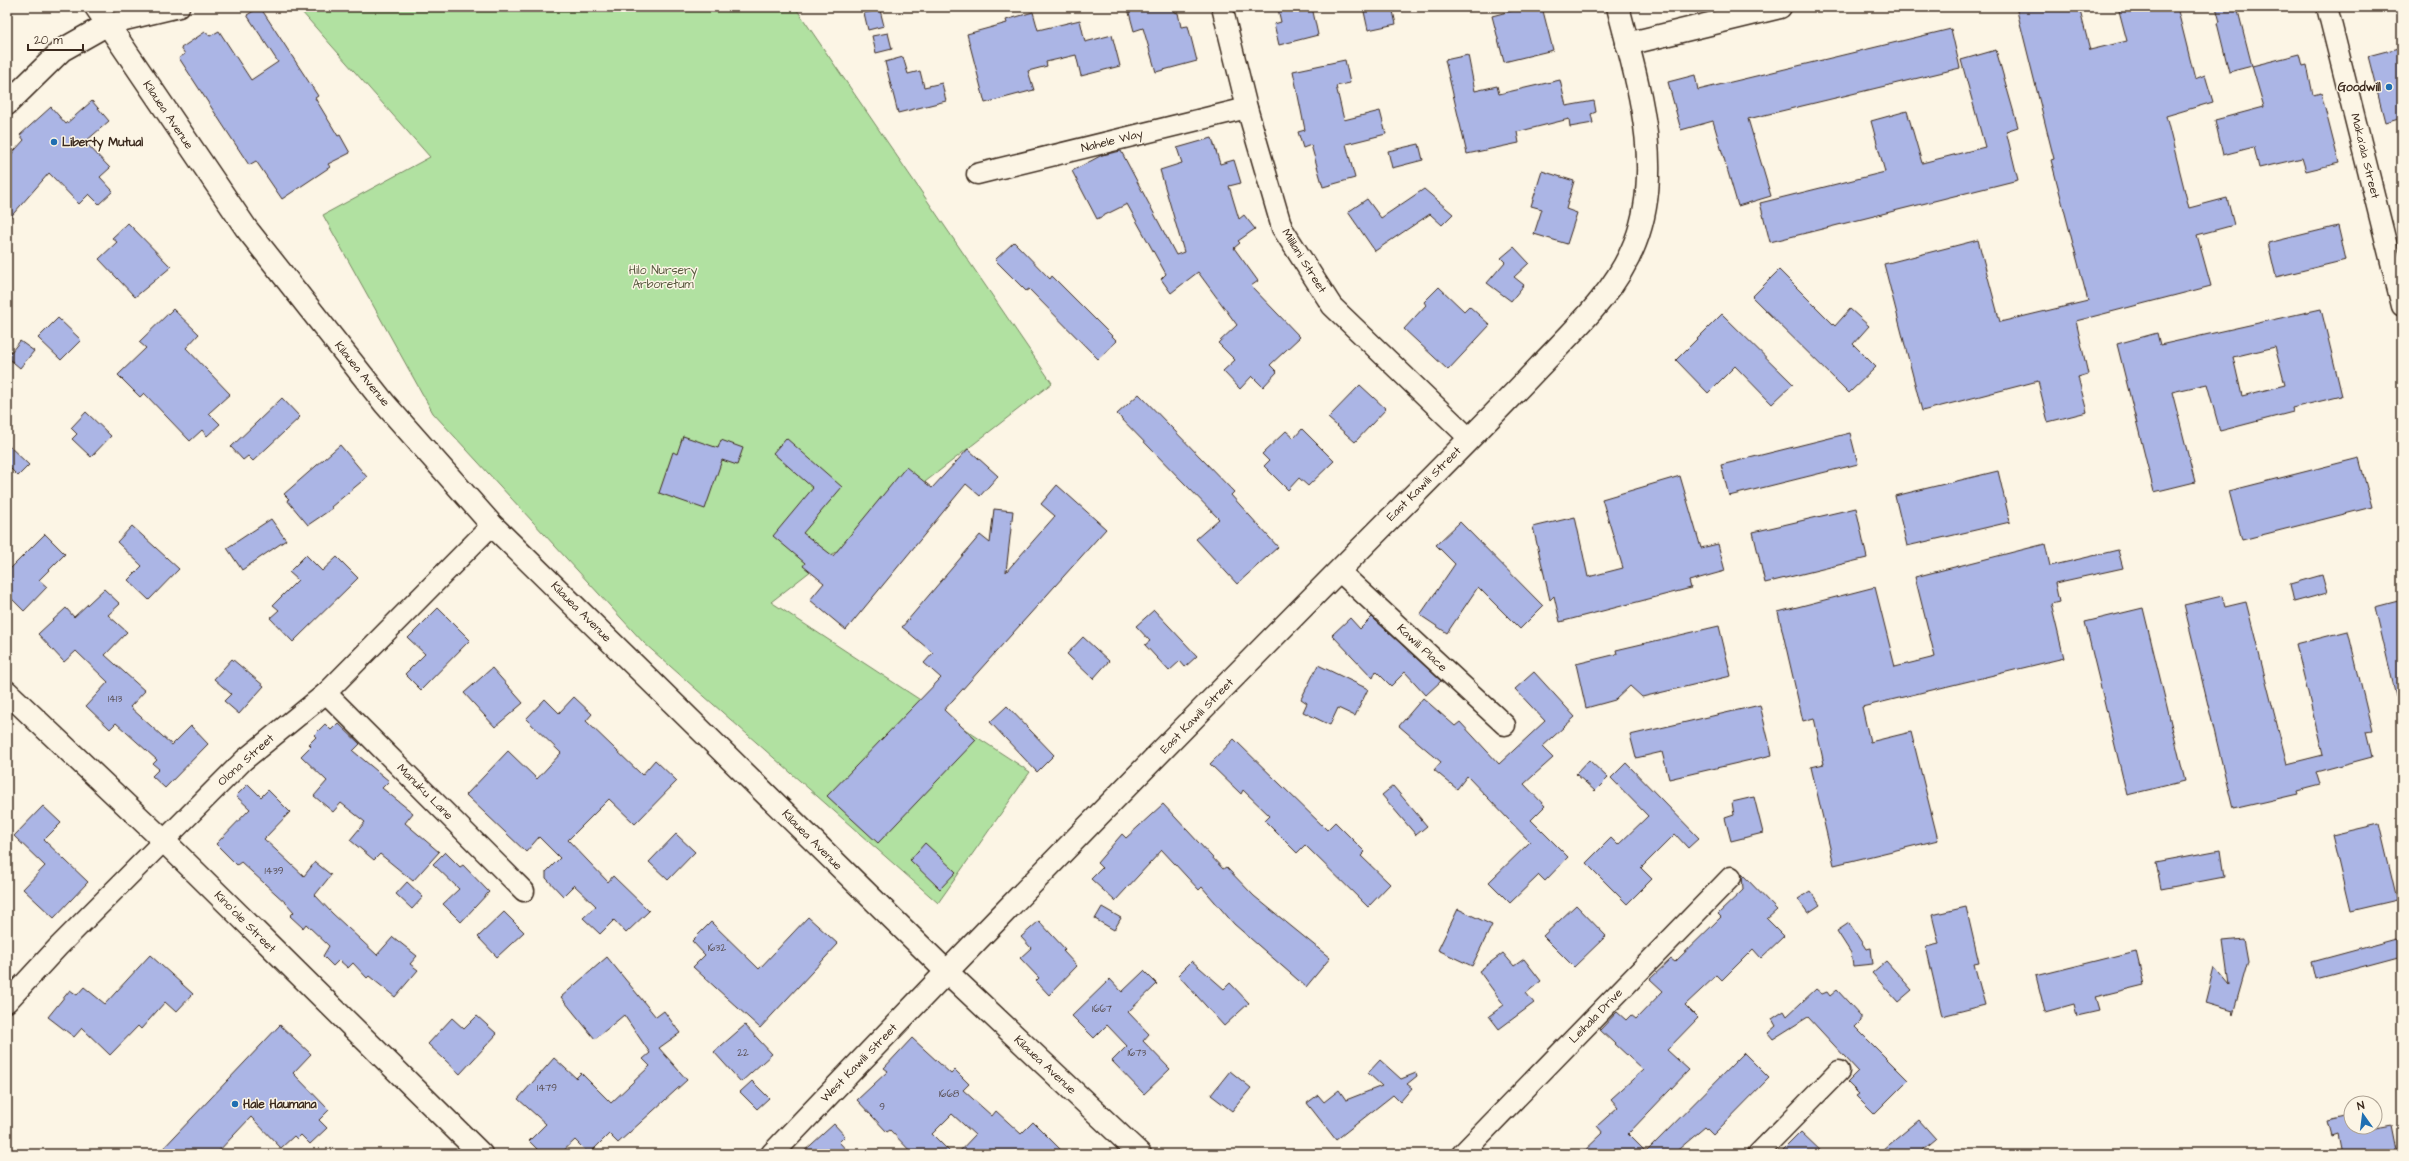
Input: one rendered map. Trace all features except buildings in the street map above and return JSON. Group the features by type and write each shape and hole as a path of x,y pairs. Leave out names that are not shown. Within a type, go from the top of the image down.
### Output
{"street":[{"path":"7,104 62,50 102,16 179,7"},
{"name":"Mililani Street","path":"1222,7 1247,108 1282,228 1332,306 1469,438"},
{"name":"East Kawili Street","path":"946,971 1585,319 1616,277 1638,237 1647,190 1647,138 1618,7"},
{"path":"1627,44 1780,7"},
{"name":"Maka‘ala Street","path":"2327,7 2402,306"},
{"name":"Kilauea Avenue","path":"102,16 246,228 385,404 492,525 946,971 1140,1154"},
{"name":"Nahele Way","path":"977,174 1247,108"},
{"name":"Olona Street","path":"7,1002 163,840 244,760 326,693 492,525"},
{"name":"Kawili Place","path":"1339,571 1505,725"},
{"name":"Kinoʻole Street","path":"7,692 163,840 481,1154"},
{"name":"Manuku Lane","path":"326,693 524,891"},
{"name":"Leihala Drive","path":"1462,1154 1731,877"},
{"name":"West Kawili Street","path":"772,1154 946,971"},
{"path":"1758,1154 1839,1071"}],"green space":[{"name":"Hilo Nursery Arboretum","path":"320,7 795,7 1052,383 771,602 1030,772 938,903 644,643 433,413 323,215 430,157 301,11"}],"place":[{"name":"Goodwill","path":"2389,87"},
{"name":"Liberty Mutual","path":"54,142"},
{"name":"Hale Haumana","path":"235,1104"}]}
